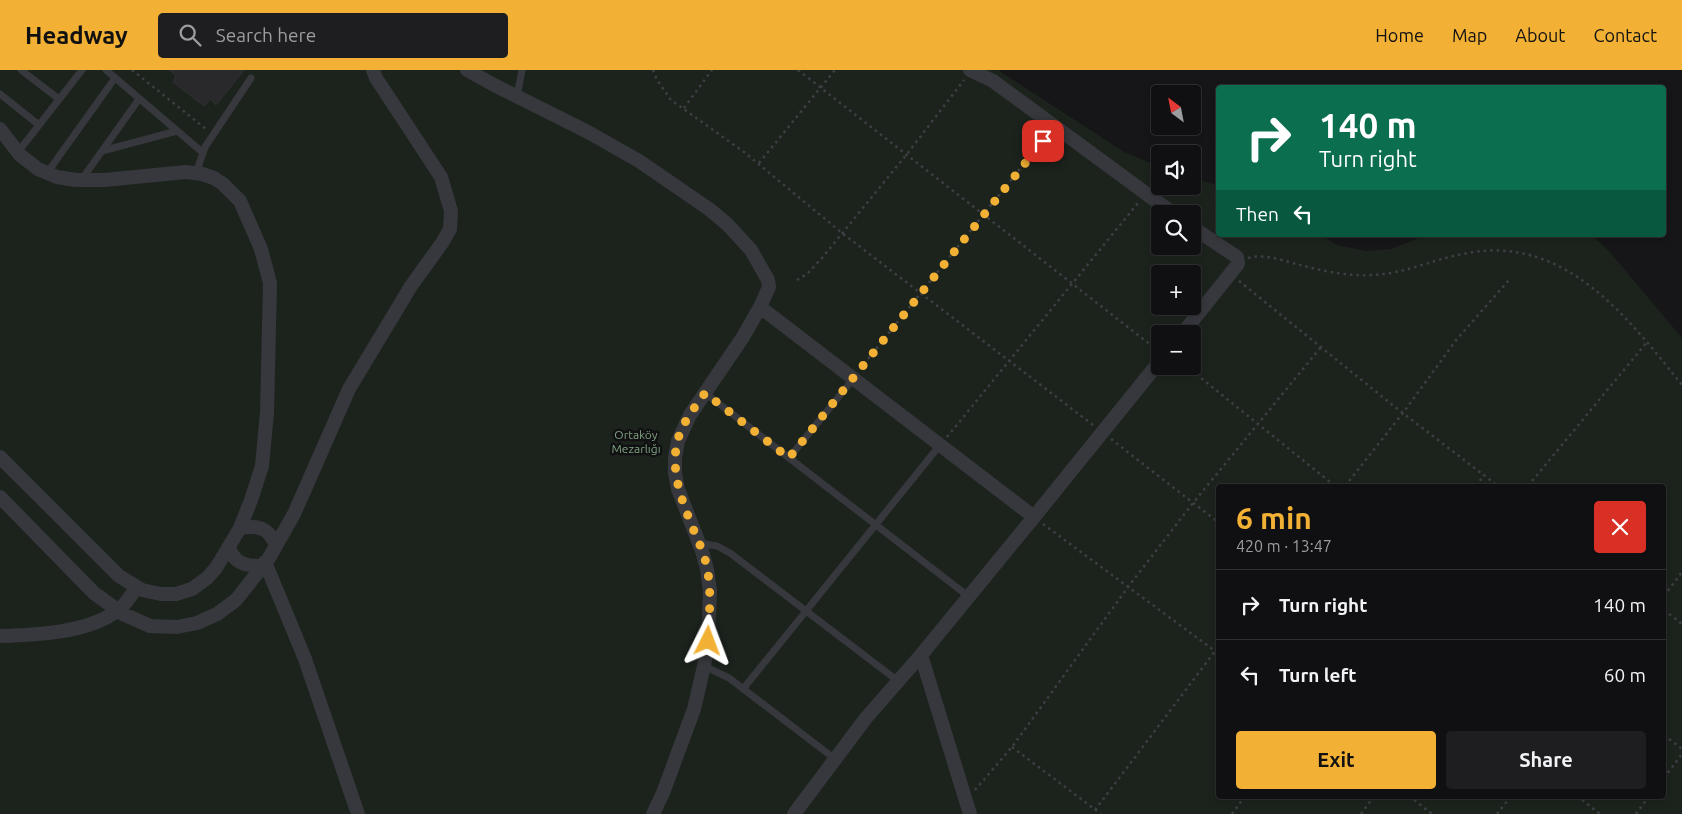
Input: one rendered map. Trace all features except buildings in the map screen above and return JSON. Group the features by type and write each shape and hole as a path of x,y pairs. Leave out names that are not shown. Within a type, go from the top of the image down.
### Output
{"street":[{"path":"0,497 94,592 119,611 150,626 177,627 197,623 217,614 236,600 264,564 294,514 349,389 411,286 450,229 452,211 441,177 376,78 373,70"},
{"path":"467,70 588,132 639,161 709,209 727,224 751,250 768,280 769,287 760,307 743,337 682,428 678,441 675,458 678,489 707,569 710,591 708,641 694,709 663,793 653,814"},
{"path":"971,70 992,81 1161,205"},
{"path":"0,130 18,152 38,169 57,177 104,180 186,172 214,178 223,184 240,202 261,249 270,283 267,412 262,466 240,528 229,548 211,573 192,589 176,594 161,594 142,590 119,576 0,457"},
{"path":"1189,325 1238,264 1237,256 1201,233"},
{"path":"760,307 1034,517"},
{"path":"794,814 866,718 921,655 1151,372"},
{"path":"240,528 251,526 263,529 272,536 276,545"},
{"path":"229,548 232,556 237,561 248,565 264,564"},
{"path":"264,564 305,659 358,814"},
{"path":"0,636 64,631 95,622 119,611 138,587"},
{"path":"921,655 970,814"}],"lane":[{"path":"22,70 59,99"},
{"path":"106,70 202,152"},
{"path":"518,97 522,70"},
{"path":"18,152 79,71"},
{"path":"47,173 115,78"},
{"path":"196,173 202,152 251,78"},
{"path":"0,94 39,125"},
{"path":"82,180 139,99"},
{"path":"101,151 177,131"},
{"path":"789,458 853,378"},
{"path":"705,393 968,596"},
{"path":"742,688 940,445"},
{"path":"699,543 718,546 730,553 898,681"},
{"path":"704,666 722,674 742,688 835,759"}],"path":[{"path":"132,70 213,135"},
{"path":"653,70 656,80 671,100 759,163 778,181 842,233 1216,521"},
{"path":"684,108 712,70"},
{"path":"798,70 1151,345"},
{"path":"759,163 835,70"},
{"path":"798,280 807,274 842,233 907,154 971,70"},
{"path":"853,378 1055,126"},
{"path":"940,445 1146,194"},
{"path":"1238,260 1259,256 1276,258 1341,274 1373,275 1468,252 1503,250 1520,252 1564,268 1587,283 1609,302 1647,342 1682,385"},
{"path":"1230,274 1403,413 1495,484"},
{"path":"1347,484 1403,413 1457,339 1509,280"},
{"path":"1530,484 1647,342"},
{"path":"966,800 1012,747 1128,587 1193,503 1321,347"},
{"path":"1197,375 1333,484"},
{"path":"1477,484 1484,475"},
{"path":"1034,517 1214,651 1095,810"},
{"path":"1666,593 1682,572"},
{"path":"1666,612 1682,624"},
{"path":"1666,737 1682,749"},
{"path":"1012,747 1101,814"},
{"path":"1666,775 1682,754"},
{"path":"1232,814 1243,799"},
{"path":"1361,814 1372,799"},
{"path":"1413,799 1432,814"},
{"path":"1497,814 1509,799"},
{"path":"1581,799 1600,814"},
{"path":"1636,814 1647,799"}],"green space":[{"name":"Ortaköy Mezarlığı","path":"0,70 998,70 1124,152 1151,163 1151,195 1201,195 1201,180 1216,185 1216,237 1324,237 1337,245 1366,251 1391,249 1421,237 1594,237 1609,251 1682,338 1682,814 0,814"}],"route":[{"path":"708,641 710,591 707,569 702,550 678,489 676,473 675,458 678,441 682,428 690,415 705,393 789,458 1043,141"}]}
